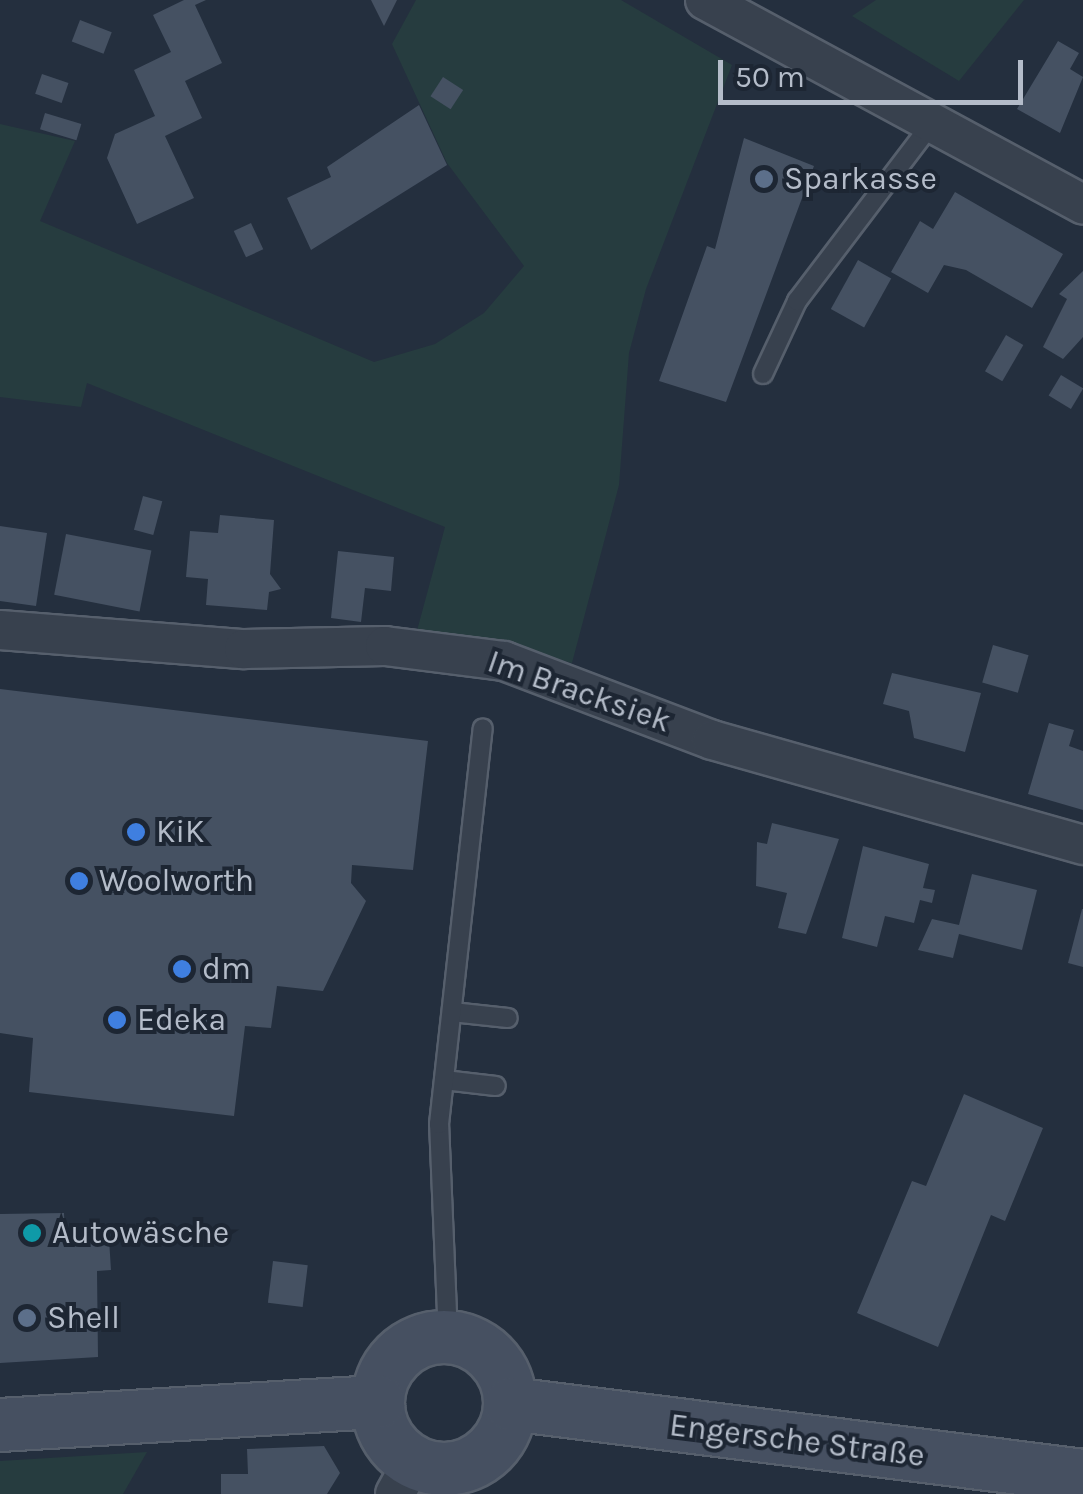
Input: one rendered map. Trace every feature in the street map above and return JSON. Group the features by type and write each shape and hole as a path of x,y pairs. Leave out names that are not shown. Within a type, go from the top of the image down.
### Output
{"main road":[{"path":"448,1337 485,1351 511,1404 495,1446 478,1460 404,1478 378,1402 392,1363 448,1337"},
{"path":"0,1424 378,1402"},
{"name":"Engersche Straße","path":"511,1404 1005,1481 1083,1476"}],"street":[{"path":"705,0 1083,204"},
{"name":"Im Bracksiek","path":"0,630 244,649 385,646 504,661 712,740 1083,845"}],"lane":[{"path":"762,374 796,300 932,122"},
{"path":"448,1337 444,1080 483,728"},
{"path":"452,1012 508,1018"},
{"path":"444,1080 496,1086"}],"green space":[{"path":"416,0 621,0 732,65 646,289 629,353 619,485 572,663 502,643 415,638 445,527 87,383 81,407 0,397 0,124 75,141 40,221 374,362 435,344 484,313 524,266 447,163 392,44"},
{"path":"876,0 1024,0 959,81 852,16"},
{"path":"147,1452 123,1494 0,1494 0,1461"}],"building":[{"path":"184,0 206,0 195,5 222,63 185,81 202,118 165,136 194,198 137,224 107,158 115,134 155,116 134,70 171,52 153,15"},
{"path":"371,0 397,0 384,26"},
{"path":"80,20 112,32 103,54 72,41"},
{"path":"1058,41 1079,53 1070,69 1083,77 1060,133 1017,109"},
{"path":"42,74 68,83 62,103 35,94"},
{"path":"443,77 463,90 451,109 430,96"},
{"path":"419,105 447,165 311,250 287,198 331,177 327,167"},
{"path":"45,113 81,124 76,140 40,129"},
{"path":"744,138 814,166 726,402 659,381 707,246 715,249"},
{"path":"955,192 1063,254 1032,308 966,270 944,265 928,293 891,272 920,221 933,229"},
{"path":"251,223 263,249 246,257 234,231"},
{"path":"858,260 891,278 864,327 831,309"},
{"path":"1083,271 1083,337 1063,359 1043,347 1067,299 1059,294"},
{"path":"1006,335 1023,345 1002,381 985,371"},
{"path":"1061,375 1083,388 1071,409 1049,396"},
{"path":"143,496 162,501 153,535 134,530"},
{"path":"220,515 274,520 270,574 281,589 269,592 267,610 206,605 208,579 186,577 190,531 218,533"},
{"path":"0,526 47,533 36,606 0,601"},
{"path":"66,534 151,551 140,611 54,595"},
{"path":"338,551 394,557 391,591 365,588 361,622 331,618"},
{"path":"993,645 1029,655 1018,693 982,682"},
{"path":"892,673 981,693 965,752 914,738 909,711 883,704"},
{"path":"0,689 428,741 413,870 352,865 351,883 366,901 323,991 277,986 271,1028 245,1026 234,1116 29,1092 33,1038 0,1033"},
{"path":"1049,723 1074,730 1069,746 1083,751 1083,810 1028,794"},
{"path":"772,823 839,839 806,934 778,928 787,893 756,886 757,842 767,844"},
{"path":"863,846 929,864 923,888 935,890 932,903 920,900 914,923 885,916 877,947 842,938"},
{"path":"972,874 1037,890 1022,950 959,934 953,958 918,950 932,919 959,925"},
{"path":"1083,909 1083,967 1068,963"},
{"path":"964,1094 1043,1128 1005,1221 991,1215 938,1347 857,1313 912,1181 926,1186"},
{"path":"64,1213 65,1240 109,1239 111,1270 97,1271 98,1357 0,1363 0,1214"},
{"path":"273,1261 308,1265 303,1307 268,1303"},
{"path":"324,1446 340,1473 327,1494 221,1494 221,1474 248,1474 247,1449"}],"place":[{"name":"Sparkasse","path":"764,179"},
{"name":"KiK","path":"136,832"},
{"name":"Woolworth","path":"79,881"},
{"name":"dm","path":"182,969"},
{"name":"Edeka","path":"117,1020"},
{"name":"Autowäsche","path":"32,1233"},
{"name":"Shell","path":"27,1318"}]}
